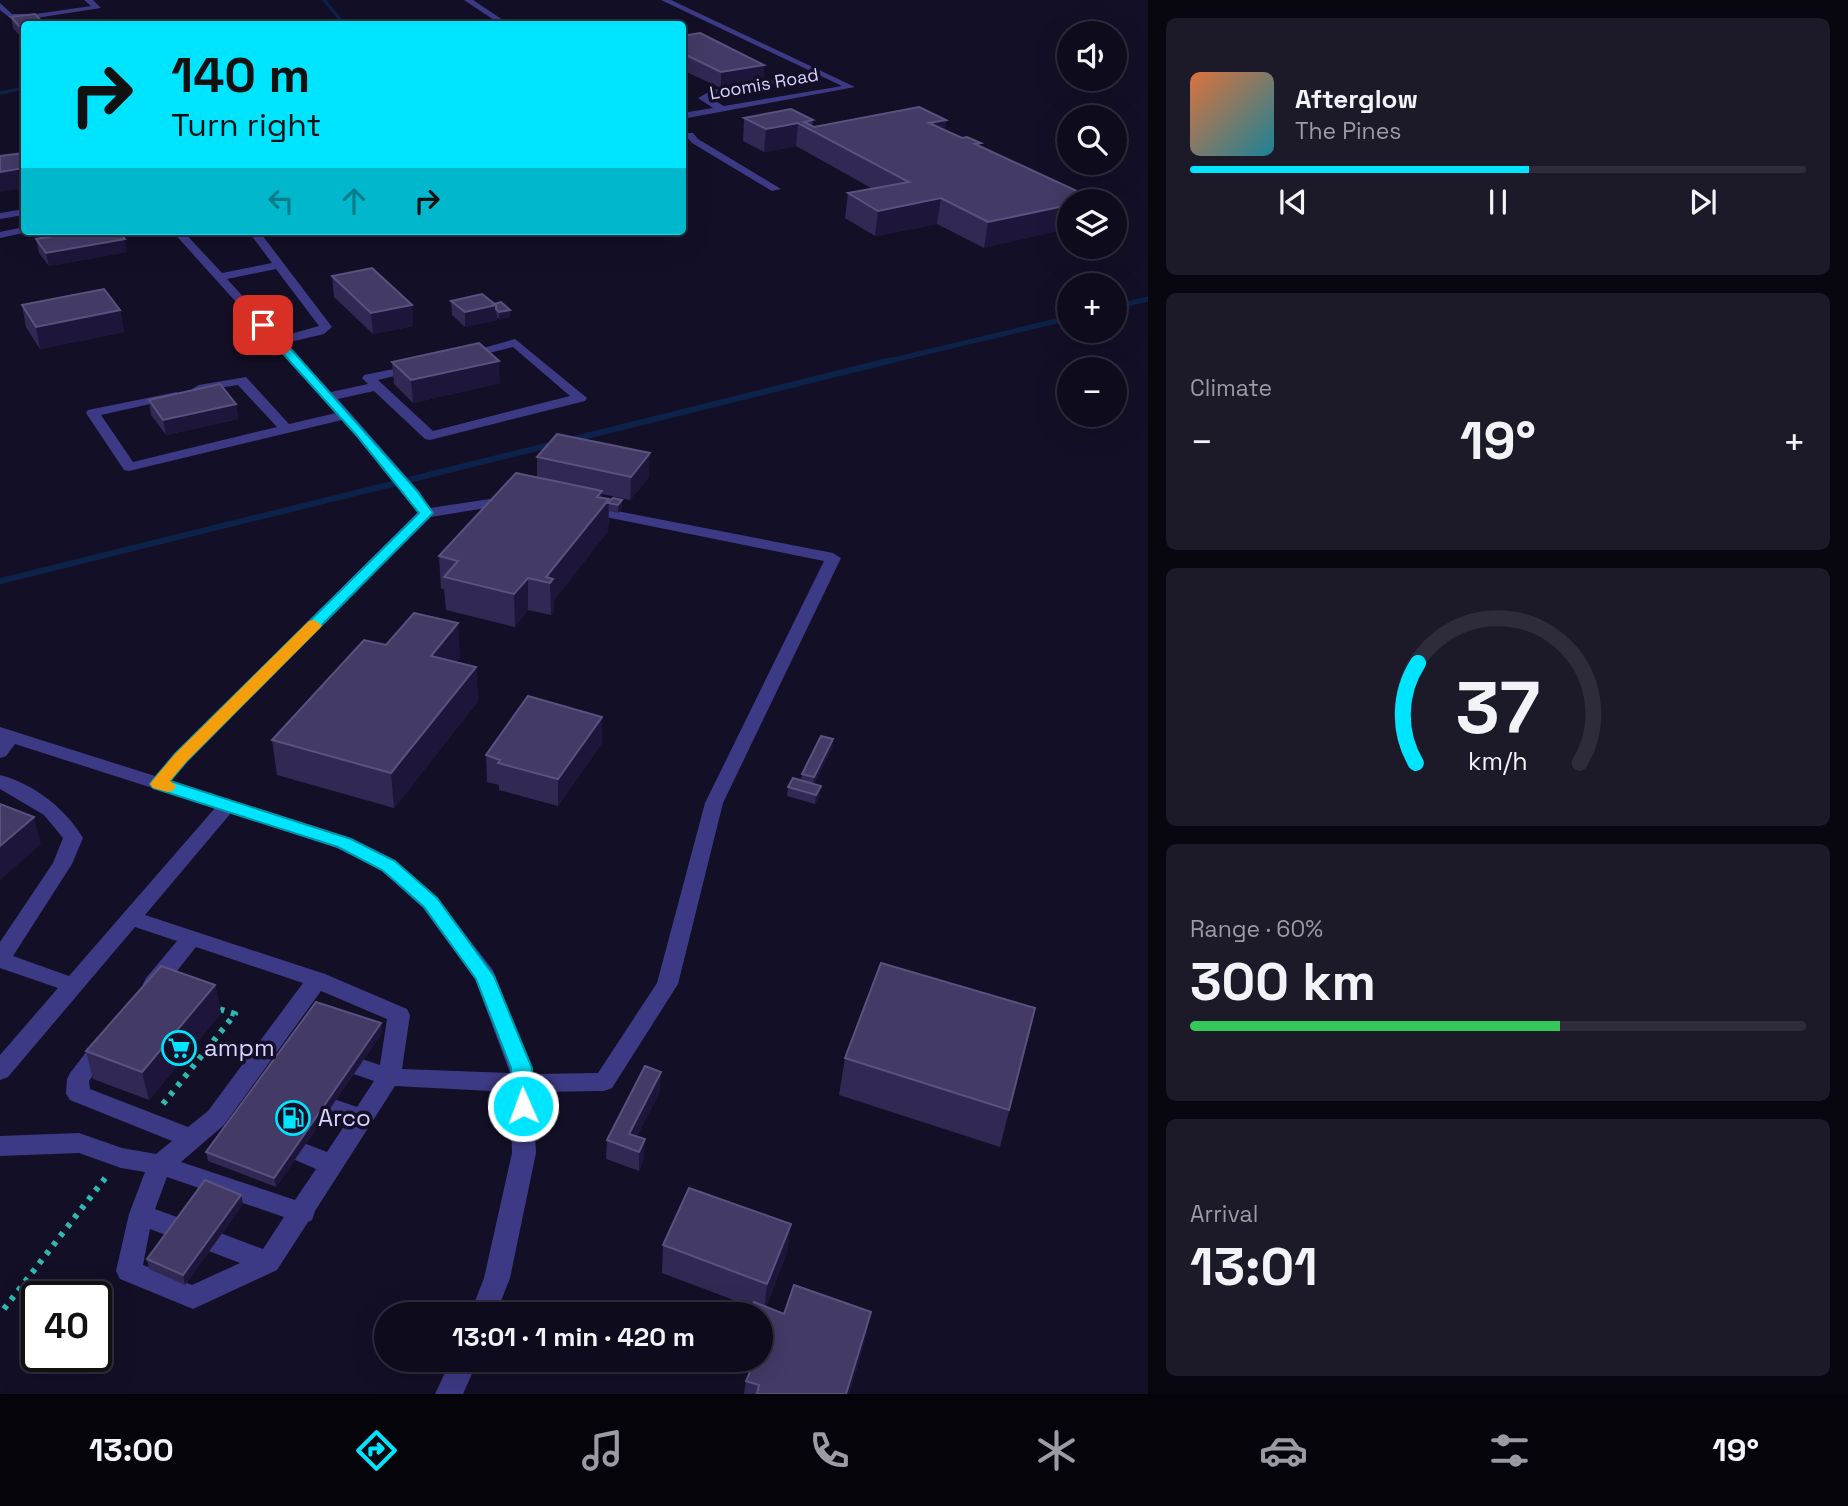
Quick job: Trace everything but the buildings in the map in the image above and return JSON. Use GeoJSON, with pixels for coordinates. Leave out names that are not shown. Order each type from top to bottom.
{"type":"FeatureCollection","features":[{"type":"Feature","properties":{"kind":"street"},"geometry":{"type":"LineString","coordinates":[[0,5],[10,16],[36,16],[97,8],[88,0]]}},
{"type":"Feature","properties":{"kind":"street"},"geometry":{"type":"LineString","coordinates":[[468,0],[500,21]]}},
{"type":"Feature","properties":{"kind":"street","name":"Loomis Road"},"geometry":{"type":"LineString","coordinates":[[665,0],[850,86],[686,115]]}},
{"type":"Feature","properties":{"kind":"street"},"geometry":{"type":"LineString","coordinates":[[71,11],[79,18]]}},
{"type":"Feature","properties":{"kind":"street"},"geometry":{"type":"LineString","coordinates":[[722,109],[703,98],[712,93],[811,76]]}},
{"type":"Feature","properties":{"kind":"street"},"geometry":{"type":"LineString","coordinates":[[686,134],[776,188]]}},
{"type":"Feature","properties":{"kind":"street"},"geometry":{"type":"LineString","coordinates":[[0,216],[21,212]]}},
{"type":"Feature","properties":{"kind":"street"},"geometry":{"type":"LineString","coordinates":[[0,235],[21,231]]}},
{"type":"Feature","properties":{"kind":"street"},"geometry":{"type":"LineString","coordinates":[[181,235],[345,415],[414,494],[426,513]]}},
{"type":"Feature","properties":{"kind":"street"},"geometry":{"type":"LineString","coordinates":[[256,235],[326,327],[320,331],[277,341]]}},
{"type":"Feature","properties":{"kind":"street"},"geometry":{"type":"LineString","coordinates":[[219,277],[279,265]]}},
{"type":"Feature","properties":{"kind":"street"},"geometry":{"type":"LineString","coordinates":[[422,365],[369,378],[430,436],[580,398],[515,343],[449,359]]}},
{"type":"Feature","properties":{"kind":"street"},"geometry":{"type":"LineString","coordinates":[[286,429],[241,380],[93,413],[129,467],[345,415]]}},
{"type":"Feature","properties":{"kind":"street"},"geometry":{"type":"LineString","coordinates":[[328,397],[377,386]]}},
{"type":"Feature","properties":{"kind":"street"},"geometry":{"type":"LineString","coordinates":[[159,784],[181,757],[426,513],[529,497]]}},
{"type":"Feature","properties":{"kind":"street"},"geometry":{"type":"LineString","coordinates":[[359,1067],[389,1077],[522,1083],[604,1082],[667,984],[714,803],[833,558],[568,505]]}},
{"type":"Feature","properties":{"kind":"street"},"geometry":{"type":"LineString","coordinates":[[0,752],[6,735],[344,843],[388,865],[430,902],[485,976],[522,1068],[524,1153],[497,1278],[488,1302]]}},
{"type":"Feature","properties":{"kind":"street"},"geometry":{"type":"LineString","coordinates":[[0,781],[41,803],[64,820],[74,838],[62,864],[0,960],[74,985]]}},
{"type":"Feature","properties":{"kind":"street"},"geometry":{"type":"LineString","coordinates":[[0,1071],[227,806]]}},
{"type":"Feature","properties":{"kind":"street"},"geometry":{"type":"LineString","coordinates":[[131,918],[317,980],[399,1015],[389,1077],[303,1213],[268,1262],[193,1297],[129,1271],[141,1214],[160,1165],[190,1139],[225,1122],[285,1040],[317,980]]}},
{"type":"Feature","properties":{"kind":"street"},"geometry":{"type":"LineString","coordinates":[[150,990],[191,939]]}},
{"type":"Feature","properties":{"kind":"street"},"geometry":{"type":"LineString","coordinates":[[109,1040],[78,1079],[78,1094],[190,1139]]}},
{"type":"Feature","properties":{"kind":"street"},"geometry":{"type":"LineString","coordinates":[[331,1107],[363,1119]]}},
{"type":"Feature","properties":{"kind":"street"},"geometry":{"type":"LineString","coordinates":[[0,1146],[79,1143],[121,1158],[160,1165],[303,1213]]}},
{"type":"Feature","properties":{"kind":"street"},"geometry":{"type":"LineString","coordinates":[[300,1152],[333,1166]]}},
{"type":"Feature","properties":{"kind":"street"},"geometry":{"type":"LineString","coordinates":[[141,1214],[179,1229]]}},
{"type":"Feature","properties":{"kind":"street"},"geometry":{"type":"LineString","coordinates":[[215,1242],[268,1262]]}},
{"type":"Feature","properties":{"kind":"street"},"geometry":{"type":"LineString","coordinates":[[449,1394],[459,1372]]}},
{"type":"Feature","properties":{"kind":"waterway"},"geometry":{"type":"LineString","coordinates":[[324,0],[342,21]]}},
{"type":"Feature","properties":{"kind":"waterway"},"geometry":{"type":"LineString","coordinates":[[0,93],[21,89]]}},
{"type":"Feature","properties":{"kind":"waterway"},"geometry":{"type":"LineString","coordinates":[[1127,304],[1148,299]]}},
{"type":"Feature","properties":{"kind":"waterway"},"geometry":{"type":"LineString","coordinates":[[885,362],[1057,321]]}},
{"type":"Feature","properties":{"kind":"waterway"},"geometry":{"type":"LineString","coordinates":[[570,440],[892,360]]}},
{"type":"Feature","properties":{"kind":"waterway"},"geometry":{"type":"LineString","coordinates":[[0,581],[554,444]]}},
{"type":"Feature","properties":{"kind":"slow traffic"},"geometry":{"type":"LineString","coordinates":[[168,786],[159,784],[181,757],[314,625]]}},
{"type":"Feature","properties":{"kind":"place","name":"ampm"},"geometry":{"type":"Point","coordinates":[179,1048]}},
{"type":"Feature","properties":{"kind":"place","name":"Arco"},"geometry":{"type":"Point","coordinates":[293,1118]}},
{"type":"Feature","properties":{"kind":"route"},"geometry":{"type":"LineString","coordinates":[[263,325],[414,494],[426,513],[181,757],[159,784],[344,843],[388,865],[430,902],[485,976],[522,1068],[523,1106]]}}]}
